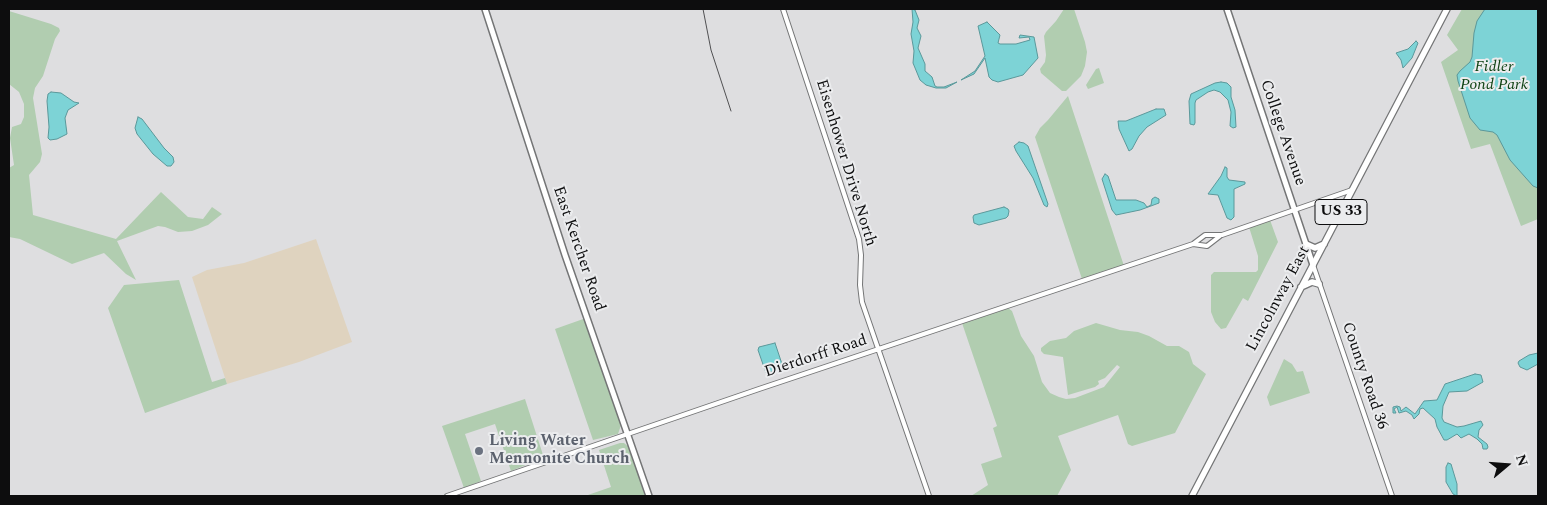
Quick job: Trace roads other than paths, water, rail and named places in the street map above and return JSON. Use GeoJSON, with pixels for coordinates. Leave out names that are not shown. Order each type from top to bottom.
{"type":"FeatureCollection","features":[{"type":"Feature","properties":{"kind":"highway","name":"Lincolnway East"},"geometry":{"type":"LineString","coordinates":[[1192,496],[1446,9]]}},
{"type":"Feature","properties":{"kind":"highway"},"geometry":{"type":"LineString","coordinates":[[1306,244],[1315,248],[1324,244]]}},
{"type":"Feature","properties":{"kind":"highway"},"geometry":{"type":"LineString","coordinates":[[1301,287],[1312,282],[1319,284]]}},
{"type":"Feature","properties":{"kind":"main road","name":"East Kercher Road"},"geometry":{"type":"LineString","coordinates":[[485,9],[569,266],[649,496]]}},
{"type":"Feature","properties":{"kind":"main road","name":"College Avenue"},"geometry":{"type":"LineString","coordinates":[[1227,9],[1313,265]]}},
{"type":"Feature","properties":{"kind":"street","name":"Eisenhower Drive North"},"geometry":{"type":"LineString","coordinates":[[783,9],[859,239],[861,255],[860,293],[929,496]]}},
{"type":"Feature","properties":{"kind":"street","name":"Dierdorff Road"},"geometry":{"type":"LineString","coordinates":[[1193,244],[1207,246],[1222,235],[1352,190]]}},
{"type":"Feature","properties":{"kind":"street","name":"Dierdorff Road"},"geometry":{"type":"LineString","coordinates":[[447,496],[1193,244],[1205,235],[1222,235]]}},
{"type":"Feature","properties":{"kind":"street"},"geometry":{"type":"LineString","coordinates":[[1208,235],[1211,237],[1211,242]]}},
{"type":"Feature","properties":{"kind":"street"},"geometry":{"type":"LineString","coordinates":[[1201,238],[1203,245]]}},
{"type":"Feature","properties":{"kind":"street","name":"County Road 36"},"geometry":{"type":"LineString","coordinates":[[1313,265],[1392,496]]}},
{"type":"Feature","properties":{"kind":"water"},"geometry":{"type":"Polygon","coordinates":[[[912,9],[915,10],[919,20],[917,28],[921,36],[918,48],[925,64],[925,71],[932,77],[937,87],[944,87],[957,82],[946,88],[936,88],[926,85],[920,80],[913,63],[912,9]]]}},
{"type":"Feature","properties":{"kind":"water","name":"Fidler Pond Park"},"geometry":{"type":"Polygon","coordinates":[[[1485,9],[1538,9],[1538,188],[1533,186],[1510,160],[1497,135],[1493,132],[1480,130],[1470,118],[1458,81],[1457,75],[1470,62],[1472,57],[1477,21],[1485,9]]]}},
{"type":"Feature","properties":{"kind":"water"},"geometry":{"type":"Polygon","coordinates":[[[987,22],[1000,35],[998,43],[1000,44],[1016,44],[1030,40],[1029,37],[1019,38],[1020,35],[1034,37],[1038,58],[1023,75],[998,82],[992,80],[989,77],[985,58],[974,74],[961,80],[975,71],[985,56],[978,26],[987,22]]]}},
{"type":"Feature","properties":{"kind":"water"},"geometry":{"type":"Polygon","coordinates":[[[1416,41],[1418,43],[1412,58],[1403,68],[1401,60],[1396,53],[1408,49],[1416,41]]]}},
{"type":"Feature","properties":{"kind":"water"},"geometry":{"type":"Polygon","coordinates":[[[1221,82],[1227,83],[1231,87],[1236,127],[1230,126],[1231,112],[1228,100],[1220,92],[1214,90],[1196,100],[1195,123],[1194,125],[1190,124],[1189,101],[1191,94],[1221,82]]]}},
{"type":"Feature","properties":{"kind":"water"},"geometry":{"type":"Polygon","coordinates":[[[51,92],[61,93],[74,102],[79,103],[68,110],[65,118],[67,134],[50,140],[48,138],[47,101],[48,94],[51,92]]]}},
{"type":"Feature","properties":{"kind":"water"},"geometry":{"type":"Polygon","coordinates":[[[1156,109],[1164,109],[1166,115],[1147,127],[1129,151],[1119,129],[1118,121],[1126,121],[1156,109]]]}},
{"type":"Feature","properties":{"kind":"water"},"geometry":{"type":"Polygon","coordinates":[[[138,117],[142,119],[173,157],[174,162],[171,166],[167,166],[153,154],[137,134],[135,128],[138,117]]]}},
{"type":"Feature","properties":{"kind":"water"},"geometry":{"type":"Polygon","coordinates":[[[1019,142],[1028,146],[1048,204],[1047,207],[1044,205],[1033,178],[1016,151],[1014,146],[1019,142]]]}},
{"type":"Feature","properties":{"kind":"water"},"geometry":{"type":"Polygon","coordinates":[[[1225,167],[1227,168],[1229,180],[1245,182],[1245,184],[1234,189],[1234,217],[1231,220],[1227,218],[1218,195],[1208,194],[1225,167]]]}},
{"type":"Feature","properties":{"kind":"water"},"geometry":{"type":"Polygon","coordinates":[[[1105,174],[1108,176],[1116,200],[1136,200],[1144,203],[1147,207],[1151,205],[1152,199],[1155,197],[1159,199],[1159,203],[1140,210],[1116,215],[1112,210],[1102,179],[1105,174]]]}},
{"type":"Feature","properties":{"kind":"water"},"geometry":{"type":"Polygon","coordinates":[[[1004,207],[1009,211],[1006,218],[979,225],[974,223],[974,215],[1004,207]]]}},
{"type":"Feature","properties":{"kind":"water"},"geometry":{"type":"Polygon","coordinates":[[[775,343],[783,367],[766,373],[758,350],[759,347],[775,343]]]}},
{"type":"Feature","properties":{"kind":"water"},"geometry":{"type":"Polygon","coordinates":[[[1538,353],[1538,364],[1527,370],[1520,367],[1519,361],[1529,355],[1538,353]]]}},
{"type":"Feature","properties":{"kind":"water"},"geometry":{"type":"Polygon","coordinates":[[[1475,374],[1481,375],[1483,382],[1467,391],[1449,392],[1443,406],[1442,418],[1444,422],[1457,427],[1481,421],[1483,425],[1479,430],[1478,437],[1487,444],[1487,449],[1483,449],[1482,444],[1469,434],[1461,438],[1457,434],[1444,440],[1435,419],[1423,408],[1420,409],[1419,414],[1414,419],[1406,411],[1399,413],[1397,407],[1394,409],[1396,413],[1393,413],[1393,407],[1397,406],[1400,407],[1401,411],[1406,407],[1415,414],[1424,401],[1437,400],[1445,384],[1475,374]]]}},
{"type":"Feature","properties":{"kind":"water"},"geometry":{"type":"Polygon","coordinates":[[[1448,463],[1451,464],[1457,484],[1457,496],[1453,494],[1446,482],[1446,467],[1448,463]]]}},
{"type":"Feature","properties":{"kind":"railway"},"geometry":{"type":"LineString","coordinates":[[703,9],[711,50],[731,111]]}},
{"type":"Feature","properties":{"kind":"place","name":"Living Water Mennonite Church"},"geometry":{"type":"Point","coordinates":[479,451]}}]}
